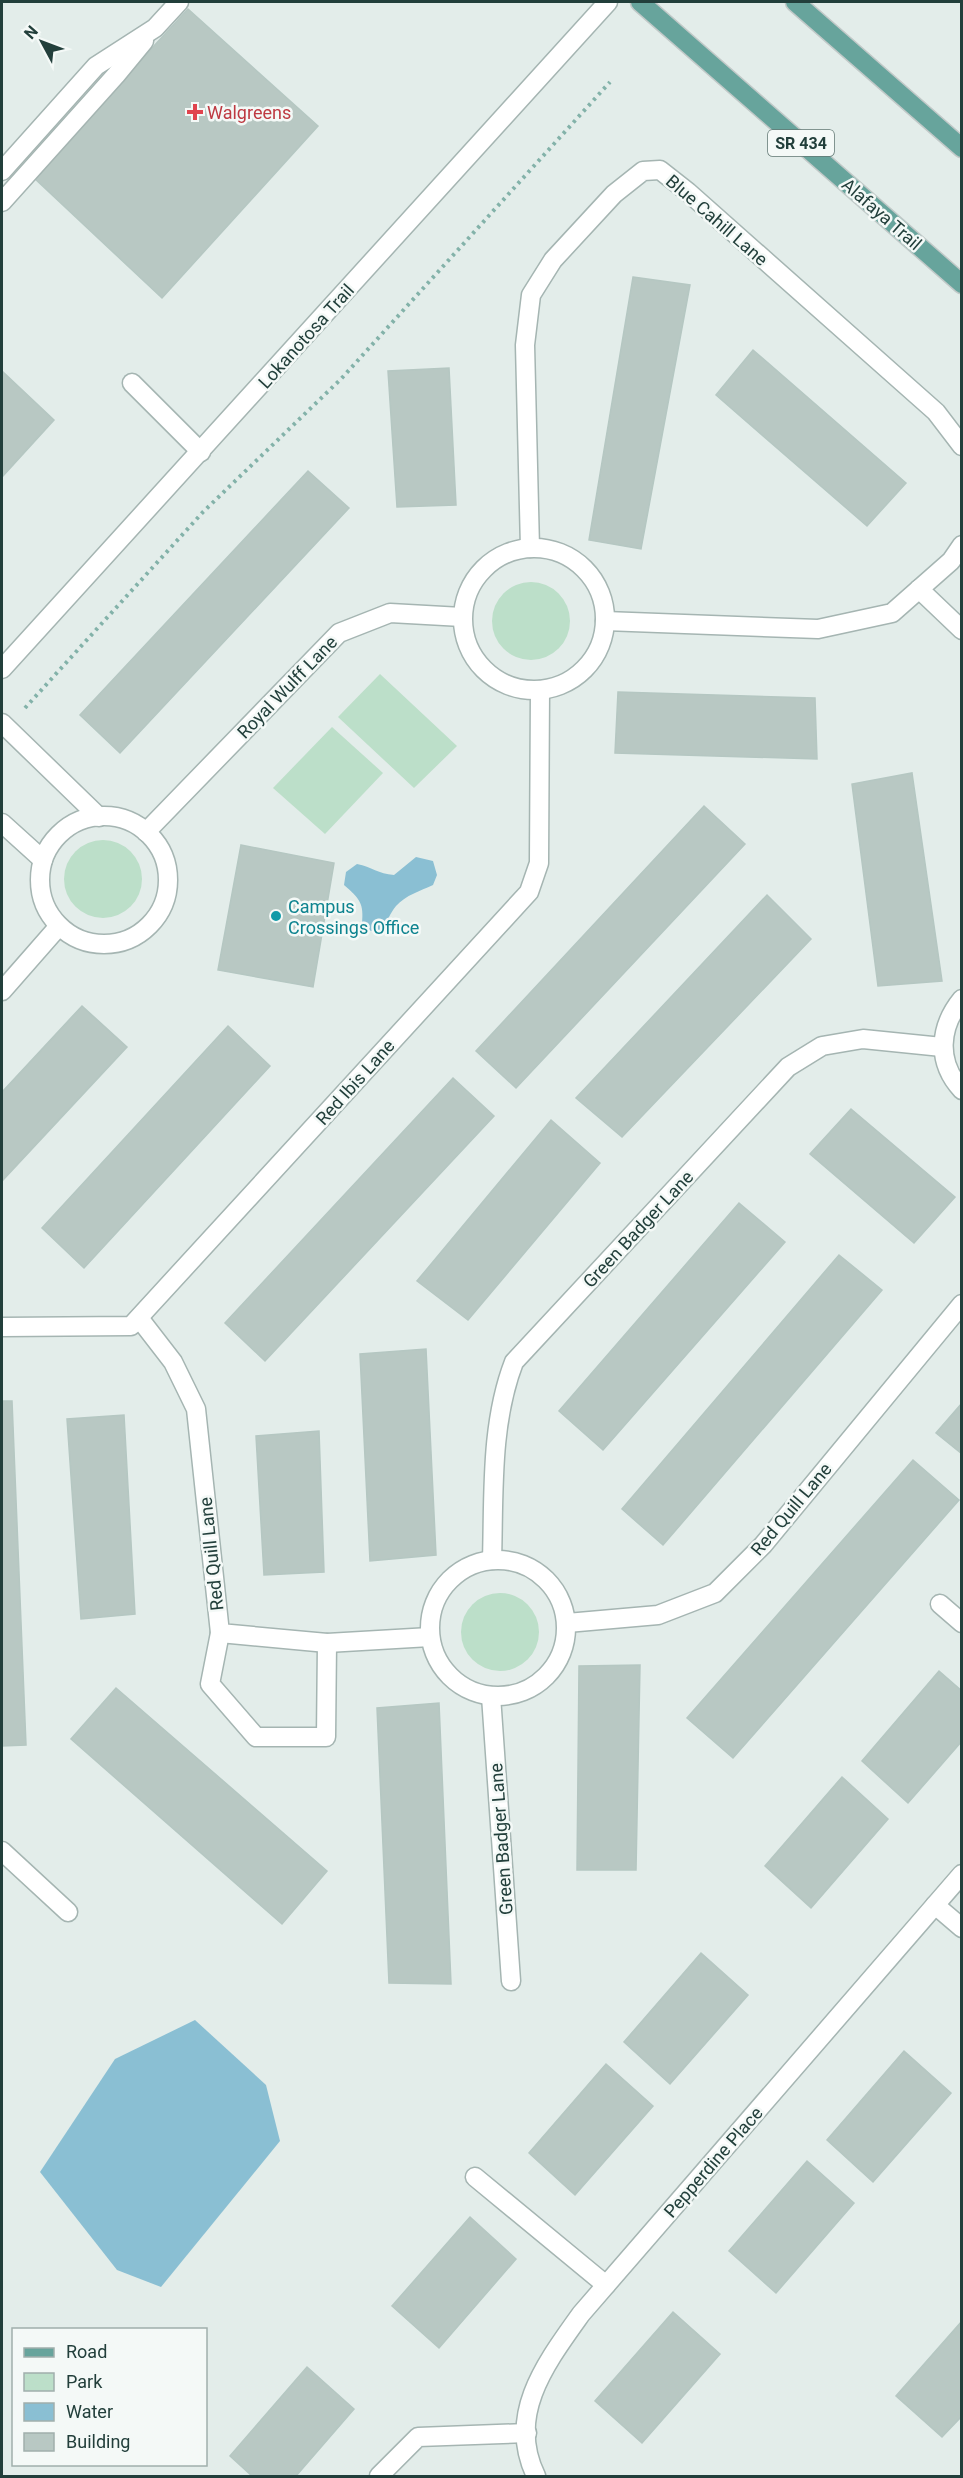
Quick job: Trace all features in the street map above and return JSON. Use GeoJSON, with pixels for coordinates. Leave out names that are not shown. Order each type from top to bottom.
{"type":"FeatureCollection","features":[{"type":"Feature","properties":{"kind":"main road","name":"Alafaya Trail"},"geometry":{"type":"LineString","coordinates":[[640,2],[962,284]]}},
{"type":"Feature","properties":{"kind":"main road"},"geometry":{"type":"LineString","coordinates":[[795,2],[962,148]]}},
{"type":"Feature","properties":{"kind":"street"},"geometry":{"type":"LineString","coordinates":[[2,202],[179,2]]}},
{"type":"Feature","properties":{"kind":"street","name":"Lokanotosa Trail"},"geometry":{"type":"LineString","coordinates":[[2,669],[608,2]]}},
{"type":"Feature","properties":{"kind":"street"},"geometry":{"type":"LineString","coordinates":[[2,171],[96,66],[155,28]]}},
{"type":"Feature","properties":{"kind":"street","name":"Blue Cahill Lane"},"geometry":{"type":"LineString","coordinates":[[530,548],[525,345],[531,295],[553,260],[614,194],[643,171],[660,170],[688,192],[936,412],[962,446]]}},
{"type":"Feature","properties":{"kind":"street"},"geometry":{"type":"LineString","coordinates":[[132,383],[201,452]]}},
{"type":"Feature","properties":{"kind":"street"},"geometry":{"type":"LineString","coordinates":[[605,621],[818,629],[892,613],[951,561],[962,545]]}},
{"type":"Feature","properties":{"kind":"street"},"geometry":{"type":"LineString","coordinates":[[539,547],[562,552],[581,564],[596,582],[604,604],[605,628],[598,651],[584,670],[563,684],[540,690],[516,689],[494,679],[476,662],[465,641],[462,617],[466,594],[478,573],[495,558],[516,549],[530,548],[539,547]]}},
{"type":"Feature","properties":{"kind":"street"},"geometry":{"type":"LineString","coordinates":[[919,589],[962,630]]}},
{"type":"Feature","properties":{"kind":"street","name":"Royal Wulff Lane"},"geometry":{"type":"LineString","coordinates":[[146,832],[339,633],[390,613],[462,617]]}},
{"type":"Feature","properties":{"kind":"street","name":"Red Ibis Lane"},"geometry":{"type":"LineString","coordinates":[[139,1318],[529,892],[539,862],[540,690]]}},
{"type":"Feature","properties":{"kind":"street"},"geometry":{"type":"LineString","coordinates":[[2,723],[99,817]]}},
{"type":"Feature","properties":{"kind":"street"},"geometry":{"type":"LineString","coordinates":[[99,817],[116,817],[131,822],[146,832],[159,847],[166,866],[168,887],[162,907],[151,924],[135,937],[116,944],[95,944],[75,938],[59,926],[48,912],[41,895],[40,878],[43,860],[52,843],[65,830],[81,821],[99,817]]}},
{"type":"Feature","properties":{"kind":"street"},"geometry":{"type":"LineString","coordinates":[[2,823],[43,860]]}},
{"type":"Feature","properties":{"kind":"street"},"geometry":{"type":"LineString","coordinates":[[2,991],[59,926]]}},
{"type":"Feature","properties":{"kind":"street"},"geometry":{"type":"LineString","coordinates":[[962,999],[948,1020],[942,1047],[946,1065],[954,1082],[962,1090]]}},
{"type":"Feature","properties":{"kind":"street","name":"Green Badger Lane"},"geometry":{"type":"LineString","coordinates":[[492,1560],[495,1455],[504,1387],[514,1362],[788,1067],[822,1046],[863,1039],[942,1047]]}},
{"type":"Feature","properties":{"kind":"street","name":"Red Quill Lane"},"geometry":{"type":"LineString","coordinates":[[567,1623],[658,1615],[715,1593],[763,1545],[962,1304]]}},
{"type":"Feature","properties":{"kind":"street"},"geometry":{"type":"LineString","coordinates":[[2,1327],[131,1326],[139,1318]]}},
{"type":"Feature","properties":{"kind":"street","name":"Red Quill Lane"},"geometry":{"type":"LineString","coordinates":[[139,1318],[173,1362],[196,1409],[220,1633],[327,1643],[430,1637]]}},
{"type":"Feature","properties":{"kind":"street"},"geometry":{"type":"LineString","coordinates":[[492,1560],[513,1561],[533,1569],[550,1583],[562,1601],[567,1623],[565,1642],[558,1661],[546,1677],[530,1688],[511,1695],[491,1696],[474,1692],[457,1683],[444,1670],[435,1655],[430,1637],[435,1601],[445,1586],[458,1573],[474,1564],[492,1560]]}},
{"type":"Feature","properties":{"kind":"street"},"geometry":{"type":"LineString","coordinates":[[940,1604],[962,1623]]}},
{"type":"Feature","properties":{"kind":"street"},"geometry":{"type":"LineString","coordinates":[[220,1633],[210,1683],[256,1737],[326,1737],[327,1643]]}},
{"type":"Feature","properties":{"kind":"street","name":"Green Badger Lane"},"geometry":{"type":"LineString","coordinates":[[491,1696],[511,1981]]}},
{"type":"Feature","properties":{"kind":"street"},"geometry":{"type":"LineString","coordinates":[[2,1851],[68,1911]]}},
{"type":"Feature","properties":{"kind":"street","name":"Pepperdine Place"},"geometry":{"type":"LineString","coordinates":[[536,2476],[528,2460],[526,2412],[546,2362],[581,2314],[962,1874]]}},
{"type":"Feature","properties":{"kind":"street"},"geometry":{"type":"LineString","coordinates":[[935,1905],[962,1928]]}},
{"type":"Feature","properties":{"kind":"street"},"geometry":{"type":"LineString","coordinates":[[475,2177],[606,2285]]}},
{"type":"Feature","properties":{"kind":"street"},"geometry":{"type":"LineString","coordinates":[[379,2476],[418,2437],[527,2433]]}},
{"type":"Feature","properties":{"kind":"path"},"geometry":{"type":"LineString","coordinates":[[30,703],[203,512],[341,379],[610,82]]}},
{"type":"Feature","properties":{"kind":"green space"},"geometry":{"type":"Polygon","coordinates":[[[523,582],[539,582],[553,588],[564,599],[570,613],[570,629],[564,643],[553,654],[539,660],[523,660],[509,654],[498,643],[492,629],[492,613],[498,599],[509,588],[523,582]]]}},
{"type":"Feature","properties":{"kind":"green space"},"geometry":{"type":"Polygon","coordinates":[[[380,674],[457,746],[414,788],[338,717],[380,674]]]}},
{"type":"Feature","properties":{"kind":"green space"},"geometry":{"type":"Polygon","coordinates":[[[332,727],[383,773],[325,834],[273,788],[332,727]]]}},
{"type":"Feature","properties":{"kind":"green space"},"geometry":{"type":"Polygon","coordinates":[[[95,840],[111,840],[125,846],[136,857],[142,871],[142,887],[136,901],[125,912],[111,918],[95,918],[81,912],[70,901],[64,887],[64,871],[70,857],[81,846],[95,840]]]}},
{"type":"Feature","properties":{"kind":"green space"},"geometry":{"type":"Polygon","coordinates":[[[492,1593],[508,1593],[522,1599],[533,1610],[539,1624],[539,1640],[533,1654],[522,1665],[508,1671],[492,1671],[478,1665],[467,1654],[461,1640],[461,1624],[467,1610],[478,1599],[492,1593]]]}},
{"type":"Feature","properties":{"kind":"water"},"geometry":{"type":"Polygon","coordinates":[[[416,857],[433,861],[437,875],[433,885],[404,899],[394,909],[381,930],[371,931],[362,924],[360,902],[344,885],[346,872],[357,864],[394,875],[416,857]]]}},
{"type":"Feature","properties":{"kind":"water"},"geometry":{"type":"Polygon","coordinates":[[[195,2020],[266,2085],[280,2141],[161,2287],[117,2270],[40,2172],[115,2059],[195,2020]]]}},
{"type":"Feature","properties":{"kind":"building"},"geometry":{"type":"Polygon","coordinates":[[[188,9],[318,126],[162,298],[33,177],[188,9]]]}},
{"type":"Feature","properties":{"kind":"building"},"geometry":{"type":"Polygon","coordinates":[[[633,277],[690,285],[641,549],[589,540],[633,277]]]}},
{"type":"Feature","properties":{"kind":"building"},"geometry":{"type":"Polygon","coordinates":[[[753,350],[906,483],[867,526],[716,395],[753,350]]]}},
{"type":"Feature","properties":{"kind":"building"},"geometry":{"type":"Polygon","coordinates":[[[449,368],[456,505],[397,507],[388,371],[449,368]]]}},
{"type":"Feature","properties":{"kind":"building"},"geometry":{"type":"Polygon","coordinates":[[[2,371],[54,420],[2,477],[2,371]]]}},
{"type":"Feature","properties":{"kind":"building"},"geometry":{"type":"Polygon","coordinates":[[[308,471],[349,508],[120,753],[80,715],[308,471]]]}},
{"type":"Feature","properties":{"kind":"building"},"geometry":{"type":"Polygon","coordinates":[[[618,692],[815,698],[817,759],[615,753],[618,692]]]}},
{"type":"Feature","properties":{"kind":"building"},"geometry":{"type":"Polygon","coordinates":[[[912,773],[942,981],[878,986],[852,784],[912,773]]]}},
{"type":"Feature","properties":{"kind":"building"},"geometry":{"type":"Polygon","coordinates":[[[704,806],[745,844],[516,1088],[476,1051],[704,806]]]}},
{"type":"Feature","properties":{"kind":"building","name":"Campus Crossings Office"},"geometry":{"type":"Polygon","coordinates":[[[241,845],[334,863],[313,987],[218,970],[241,845]]]}},
{"type":"Feature","properties":{"kind":"building"},"geometry":{"type":"Polygon","coordinates":[[[767,895],[811,939],[622,1137],[576,1098],[767,895]]]}},
{"type":"Feature","properties":{"kind":"building"},"geometry":{"type":"Polygon","coordinates":[[[82,1006],[127,1047],[2,1181],[2,1092],[82,1006]]]}},
{"type":"Feature","properties":{"kind":"building"},"geometry":{"type":"Polygon","coordinates":[[[228,1026],[270,1066],[84,1268],[42,1228],[228,1026]]]}},
{"type":"Feature","properties":{"kind":"building"},"geometry":{"type":"Polygon","coordinates":[[[453,1078],[494,1116],[265,1361],[225,1323],[453,1078]]]}},
{"type":"Feature","properties":{"kind":"building"},"geometry":{"type":"Polygon","coordinates":[[[851,1109],[955,1197],[914,1243],[810,1154],[851,1109]]]}},
{"type":"Feature","properties":{"kind":"building"},"geometry":{"type":"Polygon","coordinates":[[[551,1120],[600,1163],[468,1320],[417,1281],[551,1120]]]}},
{"type":"Feature","properties":{"kind":"building"},"geometry":{"type":"Polygon","coordinates":[[[739,1203],[785,1242],[603,1450],[559,1411],[739,1203]]]}},
{"type":"Feature","properties":{"kind":"building"},"geometry":{"type":"Polygon","coordinates":[[[839,1255],[882,1290],[663,1545],[622,1509],[839,1255]]]}},
{"type":"Feature","properties":{"kind":"building"},"geometry":{"type":"Polygon","coordinates":[[[426,1349],[436,1555],[370,1561],[360,1354],[426,1349]]]}},
{"type":"Feature","properties":{"kind":"building"},"geometry":{"type":"Polygon","coordinates":[[[2,1401],[12,1401],[26,1745],[2,1746],[2,1401]]]}},
{"type":"Feature","properties":{"kind":"building"},"geometry":{"type":"Polygon","coordinates":[[[962,1403],[962,1454],[936,1433],[962,1403]]]}},
{"type":"Feature","properties":{"kind":"building"},"geometry":{"type":"Polygon","coordinates":[[[124,1415],[135,1614],[81,1619],[67,1419],[124,1415]]]}},
{"type":"Feature","properties":{"kind":"building"},"geometry":{"type":"Polygon","coordinates":[[[319,1431],[324,1572],[264,1575],[256,1436],[319,1431]]]}},
{"type":"Feature","properties":{"kind":"building"},"geometry":{"type":"Polygon","coordinates":[[[913,1460],[959,1500],[733,1758],[687,1718],[913,1460]]]}},
{"type":"Feature","properties":{"kind":"building"},"geometry":{"type":"Polygon","coordinates":[[[640,1665],[636,1870],[577,1870],[579,1666],[640,1665]]]}},
{"type":"Feature","properties":{"kind":"building"},"geometry":{"type":"Polygon","coordinates":[[[939,1671],[962,1691],[962,1741],[908,1803],[862,1761],[939,1671]]]}},
{"type":"Feature","properties":{"kind":"building"},"geometry":{"type":"Polygon","coordinates":[[[116,1688],[327,1871],[282,1924],[71,1739],[116,1688]]]}},
{"type":"Feature","properties":{"kind":"building"},"geometry":{"type":"Polygon","coordinates":[[[439,1703],[451,1984],[389,1983],[377,1708],[439,1703]]]}},
{"type":"Feature","properties":{"kind":"building"},"geometry":{"type":"Polygon","coordinates":[[[842,1777],[888,1819],[811,1908],[765,1866],[842,1777]]]}},
{"type":"Feature","properties":{"kind":"building"},"geometry":{"type":"Polygon","coordinates":[[[701,1953],[748,1995],[670,2084],[624,2042],[701,1953]]]}},
{"type":"Feature","properties":{"kind":"building"},"geometry":{"type":"Polygon","coordinates":[[[904,2051],[951,2093],[873,2182],[827,2140],[904,2051]]]}},
{"type":"Feature","properties":{"kind":"building"},"geometry":{"type":"Polygon","coordinates":[[[606,2064],[653,2106],[575,2195],[529,2153],[606,2064]]]}},
{"type":"Feature","properties":{"kind":"building"},"geometry":{"type":"Polygon","coordinates":[[[807,2161],[854,2203],[776,2293],[729,2251],[807,2161]]]}},
{"type":"Feature","properties":{"kind":"building"},"geometry":{"type":"Polygon","coordinates":[[[470,2217],[516,2259],[439,2348],[392,2306],[470,2217]]]}},
{"type":"Feature","properties":{"kind":"building"},"geometry":{"type":"Polygon","coordinates":[[[673,2312],[720,2354],[642,2443],[595,2401],[673,2312]]]}},
{"type":"Feature","properties":{"kind":"building"},"geometry":{"type":"Polygon","coordinates":[[[962,2321],[962,2416],[942,2437],[896,2396],[962,2321]]]}},
{"type":"Feature","properties":{"kind":"building"},"geometry":{"type":"Polygon","coordinates":[[[307,2367],[354,2409],[296,2476],[252,2476],[230,2456],[307,2367]]]}},
{"type":"Feature","properties":{"kind":"place","name":"Walgreens"},"geometry":{"type":"Point","coordinates":[195,112]}},
{"type":"Feature","properties":{"kind":"place","name":"Campus Crossings Office"},"geometry":{"type":"Point","coordinates":[276,916]}}]}
